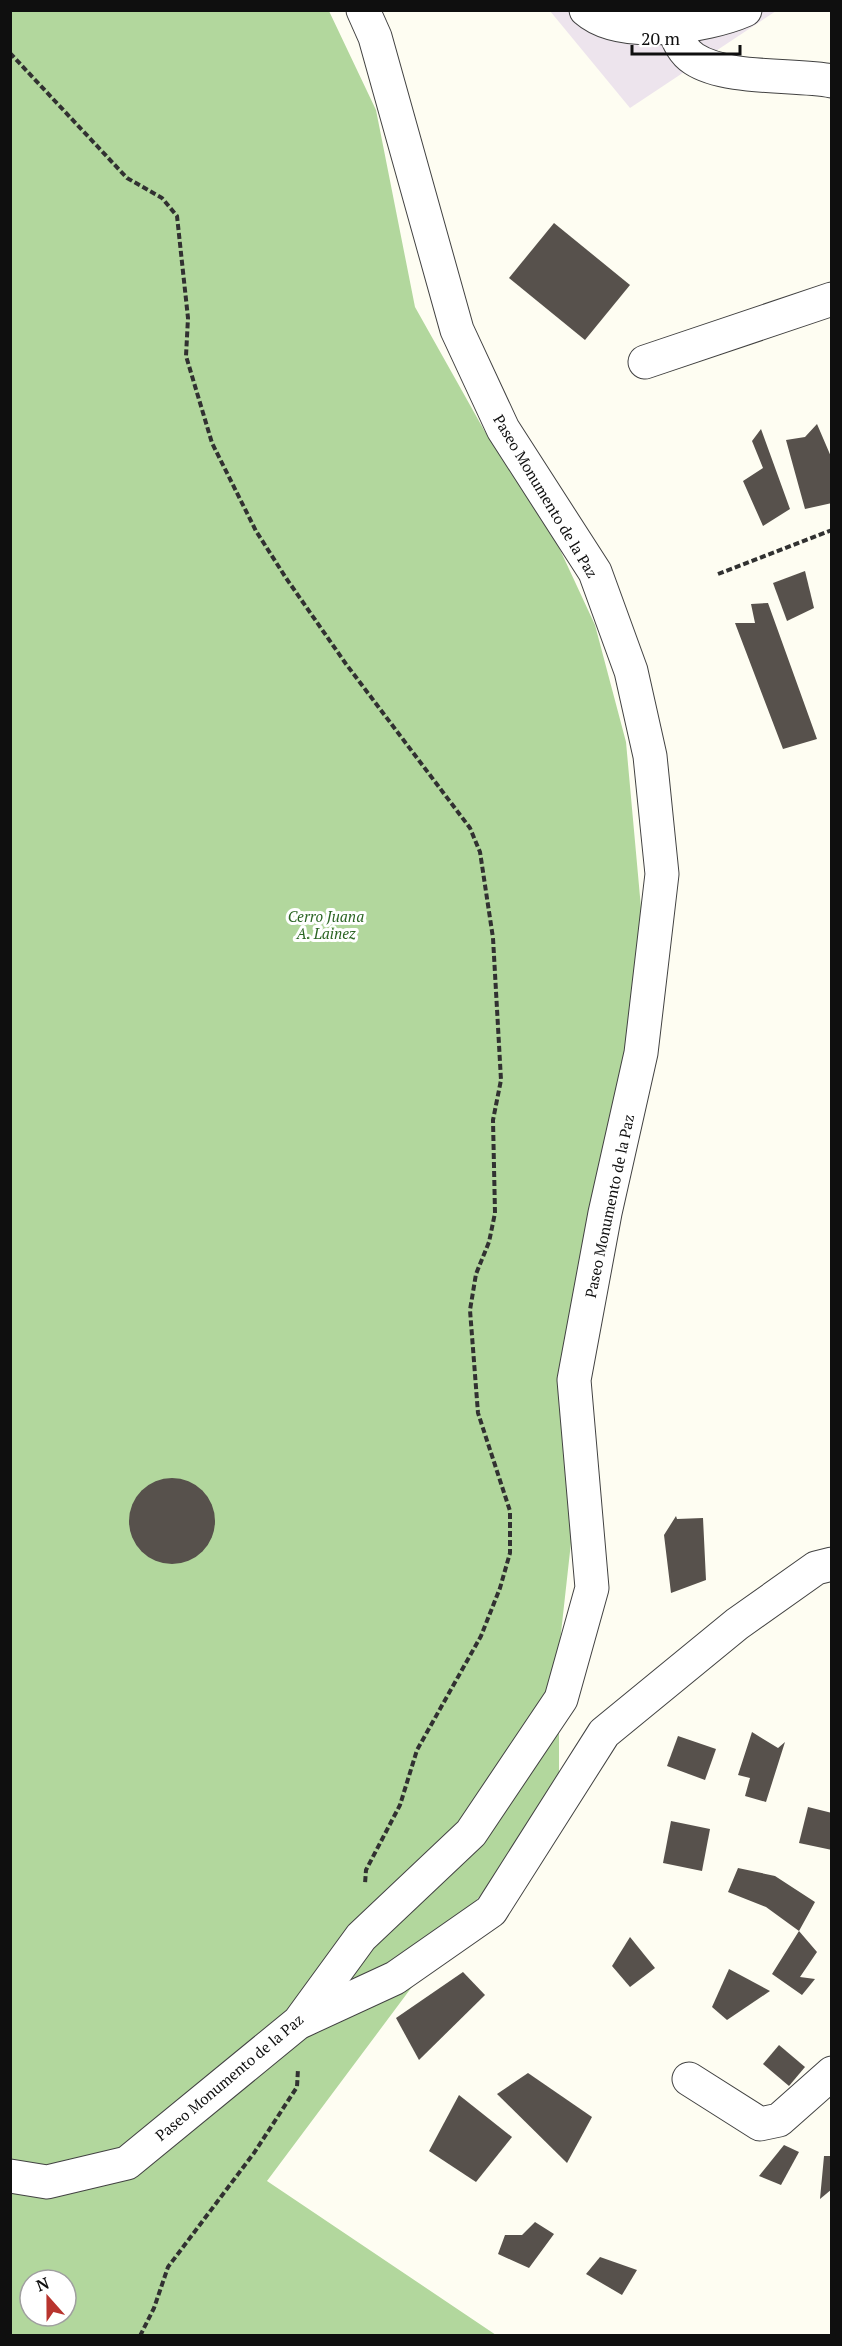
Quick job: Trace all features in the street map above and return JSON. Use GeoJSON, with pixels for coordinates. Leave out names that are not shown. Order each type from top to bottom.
{"type":"FeatureCollection","features":[{"type":"Feature","properties":{"kind":"street","name":"Paseo Monumento de la Paz"},"geometry":{"type":"LineString","coordinates":[[10,2176],[47,2182],[127,2163],[299,2022],[361,1937],[471,1833],[561,1699],[592,1588],[574,1380],[605,1212],[641,1053],[662,874],[650,756],[631,671],[595,572],[503,429],[457,330],[375,37],[363,10]]}},
{"type":"Feature","properties":{"kind":"street"},"geometry":{"type":"LineString","coordinates":[[586,10],[593,16],[629,27],[673,28],[723,20],[744,10]]}},
{"type":"Feature","properties":{"kind":"street"},"geometry":{"type":"LineString","coordinates":[[673,28],[687,52],[712,67],[780,78],[831,81]]}},
{"type":"Feature","properties":{"kind":"street"},"geometry":{"type":"LineString","coordinates":[[645,362],[831,299]]}},
{"type":"Feature","properties":{"kind":"street"},"geometry":{"type":"LineString","coordinates":[[299,2022],[395,1978],[491,1911],[604,1733],[737,1624],[816,1568],[831,1564]]}},
{"type":"Feature","properties":{"kind":"street"},"geometry":{"type":"LineString","coordinates":[[689,2079],[760,2124],[779,2120],[831,2073]]}},
{"type":"Feature","properties":{"kind":"path"},"geometry":{"type":"LineString","coordinates":[[10,53],[127,178],[162,198],[177,216],[188,318],[186,356],[212,443],[256,531],[286,578],[346,664],[470,828],[480,852],[493,938],[501,1080],[493,1120],[495,1213],[489,1242],[476,1274],[470,1310],[478,1413],[510,1510],[510,1553],[500,1588],[481,1636],[417,1750],[400,1805],[366,1870],[361,1937]]}},
{"type":"Feature","properties":{"kind":"path"},"geometry":{"type":"LineString","coordinates":[[718,574],[831,530]]}},
{"type":"Feature","properties":{"kind":"path"},"geometry":{"type":"LineString","coordinates":[[140,2336],[154,2308],[168,2267],[254,2153],[297,2087],[299,2022]]}},
{"type":"Feature","properties":{"kind":"shaded area"},"geometry":{"type":"Polygon","coordinates":[[[550,11],[776,11],[630,108],[550,11]]]}},
{"type":"Feature","properties":{"kind":"green space","name":"Cerro Juana A. Lainez"},"geometry":{"type":"Polygon","coordinates":[[[11,11],[329,11],[376,110],[415,307],[484,430],[556,541],[595,625],[626,742],[643,930],[616,1136],[559,1651],[559,1790],[267,2181],[496,2335],[11,2336],[11,11]]]}},
{"type":"Feature","properties":{"kind":"building"},"geometry":{"type":"Polygon","coordinates":[[[554,223],[630,285],[585,340],[509,278],[554,223]]]}},
{"type":"Feature","properties":{"kind":"building"},"geometry":{"type":"Polygon","coordinates":[[[817,424],[832,459],[832,503],[805,509],[786,440],[805,437],[817,424]]]}},
{"type":"Feature","properties":{"kind":"building"},"geometry":{"type":"Polygon","coordinates":[[[761,429],[790,509],[763,526],[743,481],[763,468],[752,441],[761,429]]]}},
{"type":"Feature","properties":{"kind":"building"},"geometry":{"type":"Polygon","coordinates":[[[805,571],[814,608],[787,621],[773,583],[805,571]]]}},
{"type":"Feature","properties":{"kind":"building"},"geometry":{"type":"Polygon","coordinates":[[[768,603],[817,739],[783,749],[735,623],[755,623],[751,604],[768,603]]]}},
{"type":"Feature","properties":{"kind":"building"},"geometry":{"type":"Polygon","coordinates":[[[172,1478],[196,1485],[208,1497],[215,1521],[208,1545],[196,1557],[172,1564],[148,1557],[136,1545],[129,1521],[136,1497],[148,1485],[172,1478]]]}},
{"type":"Feature","properties":{"kind":"building"},"geometry":{"type":"Polygon","coordinates":[[[676,1516],[677,1519],[703,1518],[706,1580],[671,1593],[664,1535],[676,1516]]]}},
{"type":"Feature","properties":{"kind":"building"},"geometry":{"type":"Polygon","coordinates":[[[752,1732],[778,1748],[785,1742],[766,1802],[745,1796],[750,1778],[738,1775],[752,1732]]]}},
{"type":"Feature","properties":{"kind":"building"},"geometry":{"type":"Polygon","coordinates":[[[678,1736],[716,1749],[705,1780],[667,1766],[678,1736]]]}},
{"type":"Feature","properties":{"kind":"building"},"geometry":{"type":"Polygon","coordinates":[[[808,1807],[832,1813],[832,1850],[799,1843],[808,1807]]]}},
{"type":"Feature","properties":{"kind":"building"},"geometry":{"type":"Polygon","coordinates":[[[671,1821],[710,1829],[702,1871],[663,1863],[671,1821]]]}},
{"type":"Feature","properties":{"kind":"building"},"geometry":{"type":"Polygon","coordinates":[[[738,1868],[775,1876],[815,1902],[799,1931],[766,1907],[728,1892],[738,1868]]]}},
{"type":"Feature","properties":{"kind":"building"},"geometry":{"type":"Polygon","coordinates":[[[799,1931],[817,1952],[800,1977],[815,1979],[802,1995],[772,1974],[799,1931]]]}},
{"type":"Feature","properties":{"kind":"building"},"geometry":{"type":"Polygon","coordinates":[[[630,1937],[655,1968],[630,1987],[612,1966],[630,1937]]]}},
{"type":"Feature","properties":{"kind":"building"},"geometry":{"type":"Polygon","coordinates":[[[729,1969],[770,1991],[727,2020],[712,2007],[729,1969]]]}},
{"type":"Feature","properties":{"kind":"building"},"geometry":{"type":"Polygon","coordinates":[[[463,1972],[485,1995],[419,2060],[396,2018],[463,1972]]]}},
{"type":"Feature","properties":{"kind":"building"},"geometry":{"type":"Polygon","coordinates":[[[779,2045],[805,2067],[789,2086],[763,2064],[779,2045]]]}},
{"type":"Feature","properties":{"kind":"building"},"geometry":{"type":"Polygon","coordinates":[[[528,2073],[592,2117],[567,2163],[497,2094],[528,2073]]]}},
{"type":"Feature","properties":{"kind":"building"},"geometry":{"type":"Polygon","coordinates":[[[459,2095],[512,2137],[476,2182],[429,2151],[459,2095]]]}},
{"type":"Feature","properties":{"kind":"building"},"geometry":{"type":"Polygon","coordinates":[[[784,2145],[799,2152],[781,2185],[759,2176],[784,2145]]]}},
{"type":"Feature","properties":{"kind":"building"},"geometry":{"type":"Polygon","coordinates":[[[824,2156],[832,2156],[832,2189],[820,2199],[824,2156]]]}},
{"type":"Feature","properties":{"kind":"building"},"geometry":{"type":"Polygon","coordinates":[[[535,2222],[554,2234],[529,2268],[498,2254],[505,2235],[522,2235],[535,2222]]]}},
{"type":"Feature","properties":{"kind":"building"},"geometry":{"type":"Polygon","coordinates":[[[600,2257],[637,2270],[622,2295],[586,2274],[600,2257]]]}}]}
